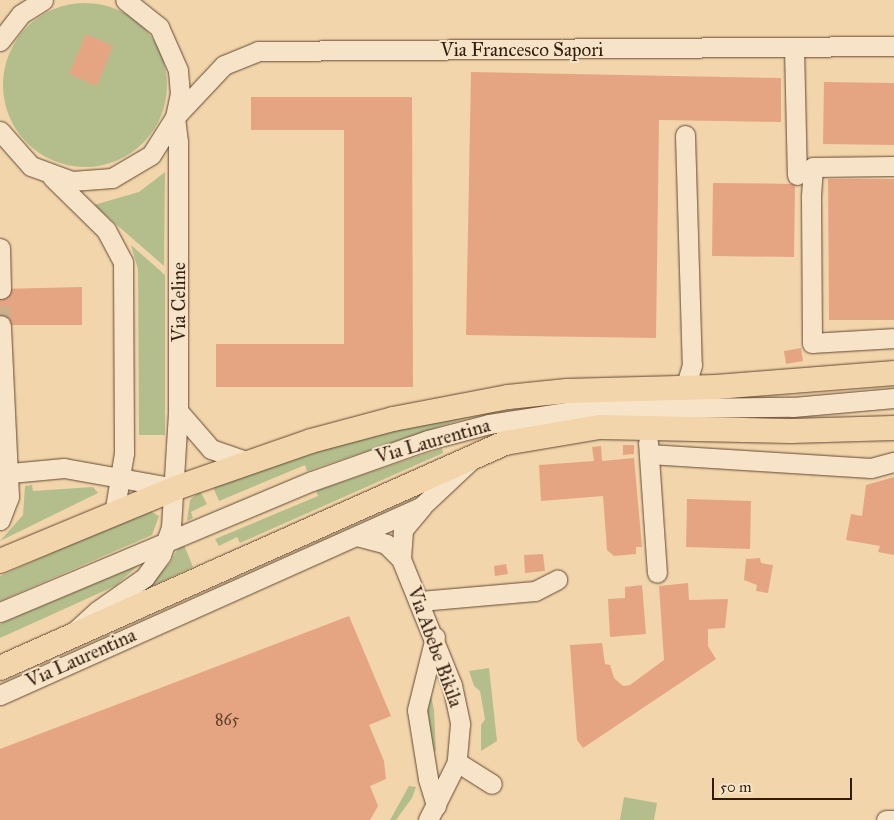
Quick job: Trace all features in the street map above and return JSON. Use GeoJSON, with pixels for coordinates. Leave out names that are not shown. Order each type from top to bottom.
{"type":"FeatureCollection","features":[{"type":"Feature","properties":{"kind":"main road","name":"Via Laurentina"},"geometry":{"type":"LineString","coordinates":[[0,561],[176,488],[356,428],[485,400],[566,391],[685,388],[894,374]]}},
{"type":"Feature","properties":{"kind":"main road","name":"Via Laurentina"},"geometry":{"type":"LineString","coordinates":[[0,668],[476,454],[556,433],[647,426],[791,431],[894,428]]}},
{"type":"Feature","properties":{"kind":"street"},"geometry":{"type":"LineString","coordinates":[[0,41],[21,14],[43,0]]}},
{"type":"Feature","properties":{"kind":"street"},"geometry":{"type":"LineString","coordinates":[[52,177],[91,182],[123,174],[159,147],[175,117],[180,78],[171,47],[148,15],[125,0]]}},
{"type":"Feature","properties":{"kind":"street","name":"Via Francesco Sapori"},"geometry":{"type":"LineString","coordinates":[[175,117],[224,65],[258,51],[894,46]]}},
{"type":"Feature","properties":{"kind":"street"},"geometry":{"type":"LineString","coordinates":[[794,47],[797,175]]}},
{"type":"Feature","properties":{"kind":"street","name":"Via Celine"},"geometry":{"type":"LineString","coordinates":[[167,542],[176,488],[178,411],[178,142],[175,117]]}},
{"type":"Feature","properties":{"kind":"street"},"geometry":{"type":"LineString","coordinates":[[0,131],[30,166]]}},
{"type":"Feature","properties":{"kind":"street"},"geometry":{"type":"LineString","coordinates":[[685,135],[692,365],[685,388]]}},
{"type":"Feature","properties":{"kind":"street"},"geometry":{"type":"LineString","coordinates":[[0,153],[52,177],[106,230],[123,262],[122,477],[114,514]]}},
{"type":"Feature","properties":{"kind":"street"},"geometry":{"type":"LineString","coordinates":[[894,166],[813,167],[811,292],[812,343],[894,338]]}},
{"type":"Feature","properties":{"kind":"street"},"geometry":{"type":"LineString","coordinates":[[0,248],[1,289]]}},
{"type":"Feature","properties":{"kind":"street"},"geometry":{"type":"LineString","coordinates":[[0,520],[8,504],[4,473],[1,325]]}},
{"type":"Feature","properties":{"kind":"street","name":"Via Laurentina"},"geometry":{"type":"LineString","coordinates":[[0,612],[371,459],[521,417],[586,409],[793,407],[894,398]]}},
{"type":"Feature","properties":{"kind":"street"},"geometry":{"type":"LineString","coordinates":[[178,411],[211,448],[252,463]]}},
{"type":"Feature","properties":{"kind":"street"},"geometry":{"type":"LineString","coordinates":[[647,426],[658,573]]}},
{"type":"Feature","properties":{"kind":"street","name":"Via Laurentina"},"geometry":{"type":"LineString","coordinates":[[0,695],[422,506],[452,482],[476,454]]}},
{"type":"Feature","properties":{"kind":"street"},"geometry":{"type":"LineString","coordinates":[[649,454],[871,468],[894,462]]}},
{"type":"Feature","properties":{"kind":"street","name":"Via Laurentina"},"geometry":{"type":"LineString","coordinates":[[4,473],[64,468],[176,488]]}},
{"type":"Feature","properties":{"kind":"street","name":"Via Abebe Bikila"},"geometry":{"type":"LineString","coordinates":[[422,506],[403,530],[401,559],[435,637],[458,705],[456,762],[432,813]]}},
{"type":"Feature","properties":{"kind":"street"},"geometry":{"type":"LineString","coordinates":[[357,536],[386,544],[401,559]]}},
{"type":"Feature","properties":{"kind":"street"},"geometry":{"type":"LineString","coordinates":[[71,636],[97,611],[145,577],[167,542]]}},
{"type":"Feature","properties":{"kind":"street"},"geometry":{"type":"LineString","coordinates":[[420,600],[535,591],[557,580]]}},
{"type":"Feature","properties":{"kind":"street"},"geometry":{"type":"LineString","coordinates":[[432,813],[417,710],[435,637]]}},
{"type":"Feature","properties":{"kind":"street"},"geometry":{"type":"LineString","coordinates":[[456,762],[492,784]]}},
{"type":"Feature","properties":{"kind":"street"},"geometry":{"type":"LineString","coordinates":[[886,820],[894,820]]}},
{"type":"Feature","properties":{"kind":"green space"},"geometry":{"type":"Polygon","coordinates":[[[77,3],[93,3],[116,9],[131,17],[143,27],[153,39],[161,54],[167,77],[167,93],[161,116],[153,131],[143,143],[131,153],[116,161],[93,167],[77,167],[54,161],[39,153],[17,131],[7,109],[3,93],[3,77],[9,54],[17,39],[39,17],[61,7],[77,3]]]}},
{"type":"Feature","properties":{"kind":"green space"},"geometry":{"type":"Polygon","coordinates":[[[165,172],[164,266],[94,205],[139,192],[165,172]]]}},
{"type":"Feature","properties":{"kind":"green space"},"geometry":{"type":"Polygon","coordinates":[[[131,245],[165,275],[165,435],[139,435],[138,269],[131,245]]]}},
{"type":"Feature","properties":{"kind":"green space"},"geometry":{"type":"Polygon","coordinates":[[[492,409],[307,471],[305,465],[219,501],[213,487],[356,439],[492,409]]]}},
{"type":"Feature","properties":{"kind":"green space"},"geometry":{"type":"Polygon","coordinates":[[[442,448],[443,453],[240,543],[237,537],[219,546],[215,539],[318,496],[316,491],[442,448]]]}},
{"type":"Feature","properties":{"kind":"green space"},"geometry":{"type":"Polygon","coordinates":[[[32,485],[33,491],[93,487],[98,493],[0,541],[23,515],[25,486],[32,485]]]}},
{"type":"Feature","properties":{"kind":"green space"},"geometry":{"type":"Polygon","coordinates":[[[200,491],[207,504],[191,512],[193,518],[187,521],[190,500],[200,491]]]}},
{"type":"Feature","properties":{"kind":"green space"},"geometry":{"type":"Polygon","coordinates":[[[148,510],[159,516],[152,535],[0,601],[0,576],[148,510]]]}},
{"type":"Feature","properties":{"kind":"green space"},"geometry":{"type":"Polygon","coordinates":[[[184,545],[193,567],[145,589],[170,563],[178,548],[184,545]]]}},
{"type":"Feature","properties":{"kind":"green space"},"geometry":{"type":"Polygon","coordinates":[[[139,565],[115,586],[0,638],[0,624],[139,565]]]}},
{"type":"Feature","properties":{"kind":"green space"},"geometry":{"type":"Polygon","coordinates":[[[489,668],[497,741],[481,751],[481,725],[485,719],[480,691],[474,686],[469,671],[489,668]]]}},
{"type":"Feature","properties":{"kind":"green space"},"geometry":{"type":"Polygon","coordinates":[[[429,686],[434,710],[436,752],[430,744],[425,700],[429,686]]]}},
{"type":"Feature","properties":{"kind":"green space"},"geometry":{"type":"Polygon","coordinates":[[[409,786],[416,787],[412,798],[396,820],[390,820],[409,786]]]}},
{"type":"Feature","properties":{"kind":"green space"},"geometry":{"type":"Polygon","coordinates":[[[624,797],[657,803],[654,820],[620,820],[624,797]]]}},
{"type":"Feature","properties":{"kind":"building"},"geometry":{"type":"Polygon","coordinates":[[[86,34],[113,46],[97,86],[69,74],[86,34]]]}},
{"type":"Feature","properties":{"kind":"building"},"geometry":{"type":"Polygon","coordinates":[[[471,72],[781,78],[781,122],[659,120],[656,338],[466,335],[471,72]]]}},
{"type":"Feature","properties":{"kind":"building"},"geometry":{"type":"Polygon","coordinates":[[[824,82],[894,83],[894,145],[823,144],[824,82]]]}},
{"type":"Feature","properties":{"kind":"building"},"geometry":{"type":"Polygon","coordinates":[[[251,97],[412,97],[413,387],[216,387],[216,344],[344,344],[344,130],[251,130],[251,97]]]}},
{"type":"Feature","properties":{"kind":"building"},"geometry":{"type":"Polygon","coordinates":[[[828,179],[894,179],[894,320],[829,320],[828,179]]]}},
{"type":"Feature","properties":{"kind":"building"},"geometry":{"type":"Polygon","coordinates":[[[713,183],[795,184],[794,257],[712,256],[713,183]]]}},
{"type":"Feature","properties":{"kind":"building"},"geometry":{"type":"Polygon","coordinates":[[[82,287],[82,325],[0,325],[0,289],[82,287]]]}},
{"type":"Feature","properties":{"kind":"building"},"geometry":{"type":"Polygon","coordinates":[[[801,348],[803,361],[786,364],[784,351],[801,348]]]}},
{"type":"Feature","properties":{"kind":"building"},"geometry":{"type":"Polygon","coordinates":[[[623,445],[634,445],[634,454],[623,455],[623,445]]]}},
{"type":"Feature","properties":{"kind":"building"},"geometry":{"type":"Polygon","coordinates":[[[601,446],[602,461],[634,458],[642,547],[636,547],[636,554],[614,556],[607,550],[603,496],[541,501],[539,465],[594,461],[592,447],[601,446]]]}},
{"type":"Feature","properties":{"kind":"building"},"geometry":{"type":"Polygon","coordinates":[[[894,477],[894,555],[878,552],[880,546],[846,540],[851,514],[862,516],[866,485],[894,477]]]}},
{"type":"Feature","properties":{"kind":"building"},"geometry":{"type":"Polygon","coordinates":[[[687,499],[751,501],[750,549],[686,547],[687,499]]]}},
{"type":"Feature","properties":{"kind":"building"},"geometry":{"type":"Polygon","coordinates":[[[543,554],[545,571],[525,573],[524,555],[543,554]]]}},
{"type":"Feature","properties":{"kind":"building"},"geometry":{"type":"Polygon","coordinates":[[[760,558],[761,563],[773,565],[768,593],[756,591],[757,585],[744,580],[746,559],[760,558]]]}},
{"type":"Feature","properties":{"kind":"building"},"geometry":{"type":"Polygon","coordinates":[[[506,564],[508,574],[495,576],[494,566],[506,564]]]}},
{"type":"Feature","properties":{"kind":"building"},"geometry":{"type":"Polygon","coordinates":[[[688,583],[689,600],[728,599],[725,628],[708,629],[708,646],[716,659],[583,748],[577,740],[570,645],[602,643],[605,664],[610,665],[614,678],[623,686],[630,685],[664,660],[659,586],[688,583]]]}},
{"type":"Feature","properties":{"kind":"building"},"geometry":{"type":"Polygon","coordinates":[[[642,585],[646,634],[610,637],[608,599],[625,598],[625,587],[642,585]]]}},
{"type":"Feature","properties":{"kind":"building"},"geometry":{"type":"Polygon","coordinates":[[[349,616],[391,716],[369,725],[384,761],[386,779],[370,786],[378,806],[370,820],[0,820],[0,749],[349,616]]]}},
{"type":"Feature","properties":{"kind":"tunnel"},"geometry":{"type":"LineString","coordinates":[[1,289],[1,325]]}}]}
